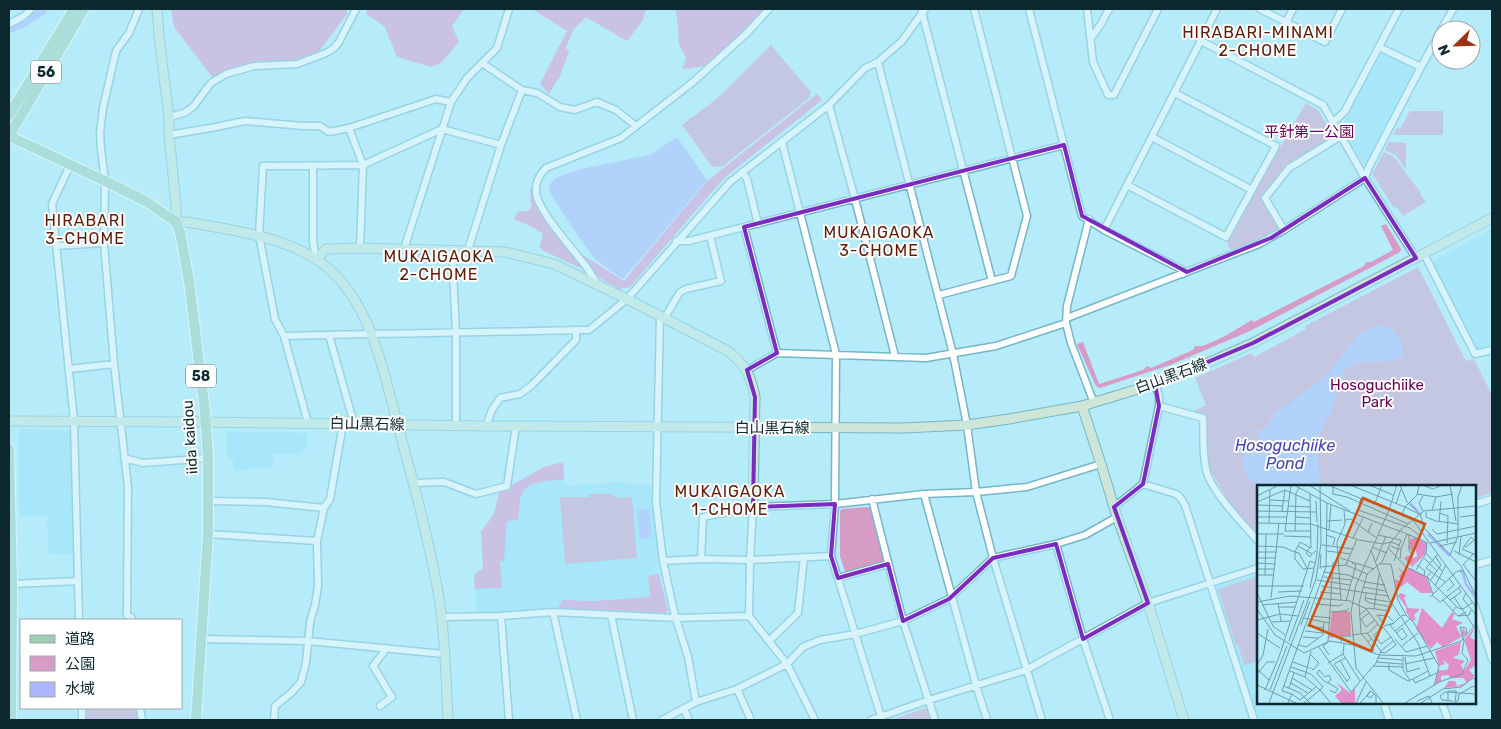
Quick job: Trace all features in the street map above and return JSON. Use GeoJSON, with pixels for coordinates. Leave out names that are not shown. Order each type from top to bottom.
{"type":"FeatureCollection","features":[{"type":"Feature","properties":{"kind":"main road","name":"56"},"geometry":{"type":"LineString","coordinates":[[9,115],[74,9]]}},
{"type":"Feature","properties":{"kind":"main road","name":"56"},"geometry":{"type":"LineString","coordinates":[[9,136],[84,9]]}},
{"type":"Feature","properties":{"kind":"main road"},"geometry":{"type":"LineString","coordinates":[[9,136],[147,202],[176,222]]}},
{"type":"Feature","properties":{"kind":"main road","name":"iida kaidou"},"geometry":{"type":"LineString","coordinates":[[176,222],[180,232],[189,281],[206,422],[208,457],[208,534],[196,720]]}},
{"type":"Feature","properties":{"kind":"main road"},"geometry":{"type":"LineString","coordinates":[[9,449],[12,584],[11,720]]}},
{"type":"Feature","properties":{"kind":"street"},"geometry":{"type":"LineString","coordinates":[[9,24],[24,16],[31,9]]}},
{"type":"Feature","properties":{"kind":"street"},"geometry":{"type":"LineString","coordinates":[[132,619],[127,615],[128,487],[114,364],[104,243],[105,181],[100,133],[103,108],[116,52],[129,33],[139,9]]}},
{"type":"Feature","properties":{"kind":"street"},"geometry":{"type":"LineString","coordinates":[[157,9],[176,205],[176,222],[187,222],[259,234],[294,248],[316,260],[330,270],[350,293],[372,333],[414,483],[438,593],[448,720]]}},
{"type":"Feature","properties":{"kind":"street"},"geometry":{"type":"LineString","coordinates":[[168,117],[184,113],[192,107],[211,83],[226,74],[259,65],[297,64],[326,54],[339,42],[356,9]]}},
{"type":"Feature","properties":{"kind":"street"},"geometry":{"type":"LineString","coordinates":[[404,249],[451,102],[467,78],[497,48],[509,9]]}},
{"type":"Feature","properties":{"kind":"street"},"geometry":{"type":"LineString","coordinates":[[598,285],[541,205],[536,194],[539,174],[546,168],[622,138],[692,82],[748,33],[769,9]]}},
{"type":"Feature","properties":{"kind":"street"},"geometry":{"type":"LineString","coordinates":[[938,295],[1012,276],[1027,216],[974,9]]}},
{"type":"Feature","properties":{"kind":"street"},"geometry":{"type":"LineString","coordinates":[[1029,9],[1082,216],[1104,230],[1181,269],[1183,274]]}},
{"type":"Feature","properties":{"kind":"street"},"geometry":{"type":"LineString","coordinates":[[1087,9],[1093,62],[1108,95],[1114,95],[1158,9]]}},
{"type":"Feature","properties":{"kind":"street"},"geometry":{"type":"LineString","coordinates":[[1091,38],[1109,9]]}},
{"type":"Feature","properties":{"kind":"street"},"geometry":{"type":"LineString","coordinates":[[1104,230],[1217,9]]}},
{"type":"Feature","properties":{"kind":"street"},"geometry":{"type":"LineString","coordinates":[[1260,9],[1325,42],[1342,9]]}},
{"type":"Feature","properties":{"kind":"street"},"geometry":{"type":"LineString","coordinates":[[1286,22],[1293,9]]}},
{"type":"Feature","properties":{"kind":"street"},"geometry":{"type":"LineString","coordinates":[[1332,122],[1345,111],[1399,9]]}},
{"type":"Feature","properties":{"kind":"street"},"geometry":{"type":"LineString","coordinates":[[1447,20],[1453,9]]}},
{"type":"Feature","properties":{"kind":"street"},"geometry":{"type":"LineString","coordinates":[[924,11],[992,281]]}},
{"type":"Feature","properties":{"kind":"street"},"geometry":{"type":"LineString","coordinates":[[284,336],[589,330],[627,299],[676,241],[730,182],[829,105],[865,68],[878,62],[902,41],[924,11]]}},
{"type":"Feature","properties":{"kind":"street"},"geometry":{"type":"LineString","coordinates":[[1201,41],[1324,105],[1365,178],[1420,256],[1475,354],[1492,350]]}},
{"type":"Feature","properties":{"kind":"street"},"geometry":{"type":"LineString","coordinates":[[1379,47],[1421,67]]}},
{"type":"Feature","properties":{"kind":"street"},"geometry":{"type":"LineString","coordinates":[[747,370],[777,353],[926,358],[996,346],[1066,321],[1259,244],[1365,178],[1368,167],[1431,48]]}},
{"type":"Feature","properties":{"kind":"street"},"geometry":{"type":"LineString","coordinates":[[878,62],[953,354],[967,425],[976,492],[993,558],[1042,720]]}},
{"type":"Feature","properties":{"kind":"street"},"geometry":{"type":"LineString","coordinates":[[482,63],[522,90],[537,93],[560,107],[575,110],[597,102],[616,110],[636,126]]}},
{"type":"Feature","properties":{"kind":"street"},"geometry":{"type":"LineString","coordinates":[[468,250],[501,145],[522,90]]}},
{"type":"Feature","properties":{"kind":"street"},"geometry":{"type":"LineString","coordinates":[[1127,185],[1226,237],[1276,146],[1175,94]]}},
{"type":"Feature","properties":{"kind":"street"},"geometry":{"type":"LineString","coordinates":[[169,135],[245,121],[320,126],[329,132],[349,128],[436,99],[451,102]]}},
{"type":"Feature","properties":{"kind":"street"},"geometry":{"type":"LineString","coordinates":[[829,105],[895,356]]}},
{"type":"Feature","properties":{"kind":"street"},"geometry":{"type":"LineString","coordinates":[[349,128],[363,165],[360,248]]}},
{"type":"Feature","properties":{"kind":"street"},"geometry":{"type":"LineString","coordinates":[[308,424],[284,336],[275,319],[259,234],[263,166],[363,165],[442,129],[501,145]]}},
{"type":"Feature","properties":{"kind":"street"},"geometry":{"type":"LineString","coordinates":[[1284,230],[1265,198],[1289,168],[1340,136]]}},
{"type":"Feature","properties":{"kind":"street"},"geometry":{"type":"LineString","coordinates":[[1152,137],[1252,190]]}},
{"type":"Feature","properties":{"kind":"street"},"geometry":{"type":"LineString","coordinates":[[782,142],[836,354],[835,504],[831,556],[881,719]]}},
{"type":"Feature","properties":{"kind":"street"},"geometry":{"type":"LineString","coordinates":[[676,241],[689,241],[710,236],[1064,145]]}},
{"type":"Feature","properties":{"kind":"street"},"geometry":{"type":"LineString","coordinates":[[70,165],[52,204],[74,421],[79,619]]}},
{"type":"Feature","properties":{"kind":"street"},"geometry":{"type":"LineString","coordinates":[[313,166],[313,241],[316,260]]}},
{"type":"Feature","properties":{"kind":"street"},"geometry":{"type":"LineString","coordinates":[[742,172],[747,179],[758,224]]}},
{"type":"Feature","properties":{"kind":"street","name":"白山黒石線"},"geometry":{"type":"LineString","coordinates":[[9,421],[754,428],[903,428],[967,425],[1082,406],[1155,384],[1196,368],[1253,343],[1492,218]]}},
{"type":"Feature","properties":{"kind":"street"},"geometry":{"type":"LineString","coordinates":[[1089,219],[1067,306],[1066,321],[1071,343],[1094,402]]}},
{"type":"Feature","properties":{"kind":"street"},"geometry":{"type":"LineString","coordinates":[[744,227],[777,353]]}},
{"type":"Feature","properties":{"kind":"street"},"geometry":{"type":"LineString","coordinates":[[696,702],[688,657],[676,618],[663,561],[656,502],[658,427],[662,318],[680,292],[721,281],[710,236]]}},
{"type":"Feature","properties":{"kind":"street"},"geometry":{"type":"LineString","coordinates":[[56,246],[104,243]]}},
{"type":"Feature","properties":{"kind":"street"},"geometry":{"type":"LineString","coordinates":[[316,260],[326,249],[360,248],[505,252],[554,264],[627,299],[738,358],[747,370],[755,397],[749,616],[787,664],[815,720]]}},
{"type":"Feature","properties":{"kind":"street"},"geometry":{"type":"LineString","coordinates":[[452,250],[456,333],[456,425]]}},
{"type":"Feature","properties":{"kind":"street"},"geometry":{"type":"LineString","coordinates":[[486,426],[492,410],[500,398],[520,394],[532,385],[576,340],[576,330]]}},
{"type":"Feature","properties":{"kind":"street"},"geometry":{"type":"LineString","coordinates":[[329,335],[354,424]]}},
{"type":"Feature","properties":{"kind":"street"},"geometry":{"type":"LineString","coordinates":[[69,369],[114,364]]}},
{"type":"Feature","properties":{"kind":"street"},"geometry":{"type":"LineString","coordinates":[[1114,507],[1143,484],[1159,406],[1159,396],[1155,384]]}},
{"type":"Feature","properties":{"kind":"street"},"geometry":{"type":"LineString","coordinates":[[1082,406],[1117,518],[1148,603],[1184,720]]}},
{"type":"Feature","properties":{"kind":"street"},"geometry":{"type":"LineString","coordinates":[[1159,406],[1203,418],[1207,474],[1224,501],[1257,540]]}},
{"type":"Feature","properties":{"kind":"street"},"geometry":{"type":"LineString","coordinates":[[274,720],[275,706],[301,682],[306,663],[310,622],[318,586],[317,541],[324,508],[330,499],[342,424]]}},
{"type":"Feature","properties":{"kind":"street"},"geometry":{"type":"LineString","coordinates":[[414,483],[444,482],[476,494],[507,486],[516,426]]}},
{"type":"Feature","properties":{"kind":"street"},"geometry":{"type":"LineString","coordinates":[[124,458],[143,463],[208,457]]}},
{"type":"Feature","properties":{"kind":"street"},"geometry":{"type":"LineString","coordinates":[[701,559],[703,517],[753,507],[835,504],[924,494],[976,492],[1027,487],[1101,464]]}},
{"type":"Feature","properties":{"kind":"street"},"geometry":{"type":"LineString","coordinates":[[1143,484],[1176,494],[1185,504],[1254,720]]}},
{"type":"Feature","properties":{"kind":"street"},"geometry":{"type":"LineString","coordinates":[[924,494],[987,720]]}},
{"type":"Feature","properties":{"kind":"street"},"geometry":{"type":"LineString","coordinates":[[1476,504],[1492,499]]}},
{"type":"Feature","properties":{"kind":"street"},"geometry":{"type":"LineString","coordinates":[[872,500],[903,621],[935,720]]}},
{"type":"Feature","properties":{"kind":"street"},"geometry":{"type":"LineString","coordinates":[[208,501],[265,502],[324,508]]}},
{"type":"Feature","properties":{"kind":"street"},"geometry":{"type":"LineString","coordinates":[[662,720],[696,702],[737,689],[787,664],[803,647],[820,640],[855,634],[903,621],[949,599],[993,558],[1056,544],[1085,535],[1117,518]]}},
{"type":"Feature","properties":{"kind":"street"},"geometry":{"type":"LineString","coordinates":[[208,534],[317,541]]}},
{"type":"Feature","properties":{"kind":"street"},"geometry":{"type":"LineString","coordinates":[[1056,544],[1083,639],[1110,720]]}},
{"type":"Feature","properties":{"kind":"street"},"geometry":{"type":"LineString","coordinates":[[663,561],[701,559],[750,560],[831,556]]}},
{"type":"Feature","properties":{"kind":"street"},"geometry":{"type":"LineString","coordinates":[[769,641],[798,613],[804,557]]}},
{"type":"Feature","properties":{"kind":"street"},"geometry":{"type":"LineString","coordinates":[[1476,565],[1492,560]]}},
{"type":"Feature","properties":{"kind":"street"},"geometry":{"type":"LineString","coordinates":[[838,578],[888,564]]}},
{"type":"Feature","properties":{"kind":"street"},"geometry":{"type":"LineString","coordinates":[[871,720],[881,719],[928,700],[1026,670],[1148,603],[1257,568]]}},
{"type":"Feature","properties":{"kind":"street"},"geometry":{"type":"LineString","coordinates":[[12,584],[78,581]]}},
{"type":"Feature","properties":{"kind":"street"},"geometry":{"type":"LineString","coordinates":[[1476,609],[1492,659]]}},
{"type":"Feature","properties":{"kind":"street"},"geometry":{"type":"LineString","coordinates":[[441,617],[501,616],[553,612],[676,618],[749,616]]}},
{"type":"Feature","properties":{"kind":"street"},"geometry":{"type":"LineString","coordinates":[[553,612],[577,720]]}},
{"type":"Feature","properties":{"kind":"street"},"geometry":{"type":"LineString","coordinates":[[610,615],[633,720]]}},
{"type":"Feature","properties":{"kind":"street"},"geometry":{"type":"LineString","coordinates":[[501,616],[509,720]]}},
{"type":"Feature","properties":{"kind":"street"},"geometry":{"type":"LineString","coordinates":[[201,638],[308,641],[444,654]]}},
{"type":"Feature","properties":{"kind":"street"},"geometry":{"type":"LineString","coordinates":[[380,706],[392,697],[373,666],[385,648]]}},
{"type":"Feature","properties":{"kind":"street"},"geometry":{"type":"LineString","coordinates":[[737,689],[751,720]]}},
{"type":"Feature","properties":{"kind":"street"},"geometry":{"type":"LineString","coordinates":[[1384,704],[1389,720]]}},
{"type":"Feature","properties":{"kind":"street"},"geometry":{"type":"LineString","coordinates":[[1442,704],[1448,720]]}},
{"type":"Feature","properties":{"kind":"street"},"geometry":{"type":"LineString","coordinates":[[684,709],[688,720]]}},
{"type":"Feature","properties":{"kind":"highlighted area"},"geometry":{"type":"Polygon","coordinates":[[[1064,145],[1082,216],[1187,272],[1271,238],[1365,178],[1416,258],[1253,343],[1155,384],[1159,406],[1143,484],[1114,507],[1148,603],[1083,639],[1056,544],[993,558],[949,599],[903,621],[888,564],[838,578],[831,556],[835,504],[753,507],[755,397],[747,370],[777,353],[744,227],[1064,145]]]}},
{"type":"Feature","properties":{"kind":"shaded area"},"geometry":{"type":"Polygon","coordinates":[[[171,9],[347,9],[347,14],[319,51],[299,61],[257,61],[239,68],[216,82],[174,27],[171,9]]]}},
{"type":"Feature","properties":{"kind":"shaded area"},"geometry":{"type":"Polygon","coordinates":[[[368,9],[464,9],[452,26],[459,42],[441,63],[431,67],[397,57],[385,27],[366,14],[368,9]]]}},
{"type":"Feature","properties":{"kind":"shaded area"},"geometry":{"type":"Polygon","coordinates":[[[532,9],[646,9],[643,20],[627,41],[586,17],[573,30],[566,48],[569,52],[560,76],[549,94],[540,84],[567,31],[532,9]]]}},
{"type":"Feature","properties":{"kind":"shaded area"},"geometry":{"type":"Polygon","coordinates":[[[675,9],[764,9],[743,33],[706,66],[682,69],[686,58],[679,44],[675,9]]]}},
{"type":"Feature","properties":{"kind":"shaded area"},"geometry":{"type":"Polygon","coordinates":[[[1385,53],[1416,70],[1367,165],[1364,165],[1341,128],[1379,55],[1385,53]]]}},
{"type":"Feature","properties":{"kind":"shaded area"},"geometry":{"type":"Polygon","coordinates":[[[817,94],[822,100],[723,179],[630,287],[619,289],[585,270],[544,251],[539,246],[542,240],[542,233],[514,219],[518,212],[528,211],[531,208],[530,188],[533,187],[564,243],[624,281],[707,181],[817,94]]]}},
{"type":"Feature","properties":{"kind":"shaded area"},"geometry":{"type":"Polygon","coordinates":[[[1492,229],[1492,346],[1480,350],[1477,348],[1432,261],[1492,229]]]}},
{"type":"Feature","properties":{"kind":"shaded area"},"geometry":{"type":"Polygon","coordinates":[[[23,429],[71,430],[75,555],[48,554],[47,516],[19,516],[18,433],[23,429]]]}},
{"type":"Feature","properties":{"kind":"shaded area"},"geometry":{"type":"Polygon","coordinates":[[[227,431],[307,433],[307,447],[301,455],[274,454],[273,468],[233,471],[233,459],[227,459],[227,431]]]}},
{"type":"Feature","properties":{"kind":"shaded area"},"geometry":{"type":"Polygon","coordinates":[[[563,462],[565,486],[617,482],[653,486],[657,566],[668,610],[666,613],[558,608],[477,613],[474,575],[483,568],[481,532],[494,514],[499,492],[510,490],[512,485],[544,467],[563,462]]]}},
{"type":"Feature","properties":{"kind":"shaded area"},"geometry":{"type":"Polygon","coordinates":[[[563,462],[564,479],[540,482],[528,487],[521,496],[518,520],[507,521],[504,561],[500,561],[502,588],[475,589],[474,575],[483,568],[481,532],[494,514],[499,492],[510,490],[512,485],[544,467],[563,462]]]}},
{"type":"Feature","properties":{"kind":"shaded area"},"geometry":{"type":"Polygon","coordinates":[[[659,574],[668,610],[666,613],[558,608],[562,600],[593,601],[650,597],[648,576],[659,574]]]}},
{"type":"Feature","properties":{"kind":"shaded area"},"geometry":{"type":"Polygon","coordinates":[[[1257,574],[1257,704],[1380,704],[1385,720],[1257,720],[1216,590],[1218,586],[1257,574]]]}},
{"type":"Feature","properties":{"kind":"green space"},"geometry":{"type":"Polygon","coordinates":[[[771,45],[811,92],[808,99],[723,166],[712,167],[682,125],[719,97],[771,45]]]}},
{"type":"Feature","properties":{"kind":"green space","name":"平針第一公園"},"geometry":{"type":"Polygon","coordinates":[[[1306,103],[1318,110],[1333,135],[1332,139],[1286,167],[1262,198],[1278,225],[1276,230],[1253,242],[1230,250],[1226,240],[1306,103]]]}},
{"type":"Feature","properties":{"kind":"green space"},"geometry":{"type":"Polygon","coordinates":[[[1410,111],[1443,111],[1443,135],[1395,135],[1394,133],[1397,128],[1400,129],[1410,111]]]}},
{"type":"Feature","properties":{"kind":"green space"},"geometry":{"type":"Polygon","coordinates":[[[1389,142],[1406,143],[1406,170],[1396,155],[1385,150],[1389,142]]]}},
{"type":"Feature","properties":{"kind":"green space"},"geometry":{"type":"Polygon","coordinates":[[[1384,152],[1394,157],[1426,202],[1403,216],[1397,207],[1394,208],[1372,174],[1384,152]]]}},
{"type":"Feature","properties":{"kind":"green space"},"geometry":{"type":"Polygon","coordinates":[[[1386,224],[1401,249],[1400,252],[1250,331],[1170,365],[1100,388],[1096,386],[1077,344],[1083,342],[1099,384],[1143,370],[1147,366],[1151,368],[1193,350],[1195,346],[1203,346],[1225,336],[1252,320],[1254,322],[1364,266],[1366,262],[1371,262],[1393,250],[1381,226],[1386,224]]]}},
{"type":"Feature","properties":{"kind":"green space","name":"Hosoguchiike Park"},"geometry":{"type":"Polygon","coordinates":[[[1418,267],[1466,361],[1474,359],[1492,395],[1492,493],[1476,498],[1476,485],[1257,485],[1257,535],[1230,504],[1199,447],[1200,414],[1192,412],[1206,405],[1195,378],[1252,353],[1254,357],[1306,329],[1305,326],[1418,267]]]}},
{"type":"Feature","properties":{"kind":"green space"},"geometry":{"type":"Polygon","coordinates":[[[589,494],[612,494],[616,498],[632,497],[637,558],[565,564],[560,497],[589,497],[589,494]]]}},
{"type":"Feature","properties":{"kind":"green space"},"geometry":{"type":"Polygon","coordinates":[[[870,508],[884,561],[882,564],[848,573],[845,572],[840,556],[840,511],[842,509],[870,508]]]}},
{"type":"Feature","properties":{"kind":"green space"},"geometry":{"type":"Polygon","coordinates":[[[1257,576],[1257,661],[1244,665],[1218,589],[1257,576]]]}},
{"type":"Feature","properties":{"kind":"green space"},"geometry":{"type":"Polygon","coordinates":[[[926,708],[929,709],[932,720],[892,720],[893,719],[926,708]]]}},
{"type":"Feature","properties":{"kind":"green space"},"geometry":{"type":"Polygon","coordinates":[[[84,709],[138,709],[140,720],[84,720],[84,709]]]}},
{"type":"Feature","properties":{"kind":"water"},"geometry":{"type":"Polygon","coordinates":[[[677,137],[707,180],[634,267],[624,278],[621,278],[596,260],[549,192],[549,187],[554,179],[581,169],[650,155],[677,137]]]}},
{"type":"Feature","properties":{"kind":"water","name":"Hosoguchiike Pond"},"geometry":{"type":"Polygon","coordinates":[[[1379,325],[1385,326],[1397,335],[1403,355],[1397,361],[1360,362],[1353,364],[1343,372],[1331,413],[1323,425],[1316,450],[1321,485],[1257,485],[1257,487],[1246,474],[1243,461],[1247,449],[1260,435],[1256,431],[1259,429],[1262,432],[1278,410],[1289,404],[1327,375],[1358,335],[1379,325]]]}},
{"type":"Feature","properties":{"kind":"water"},"geometry":{"type":"Polygon","coordinates":[[[649,509],[652,538],[640,539],[637,510],[649,509]]]}},
{"type":"Feature","properties":{"kind":"waterway"},"geometry":{"type":"LineString","coordinates":[[9,26],[20,22],[40,9]]}},
{"type":"Feature","properties":{"kind":"district","name":"HIRABARI-MINAMI 2-CHOME"},"geometry":{"type":"Point","coordinates":[1258,41]}},
{"type":"Feature","properties":{"kind":"district","name":"HIRABARI 3-CHOME"},"geometry":{"type":"Point","coordinates":[85,229]}},
{"type":"Feature","properties":{"kind":"district","name":"MUKAIGAOKA 3-CHOME"},"geometry":{"type":"Point","coordinates":[879,241]}},
{"type":"Feature","properties":{"kind":"district","name":"MUKAIGAOKA 2-CHOME"},"geometry":{"type":"Point","coordinates":[439,265]}},
{"type":"Feature","properties":{"kind":"district","name":"MUKAIGAOKA 1-CHOME"},"geometry":{"type":"Point","coordinates":[730,500]}}]}
